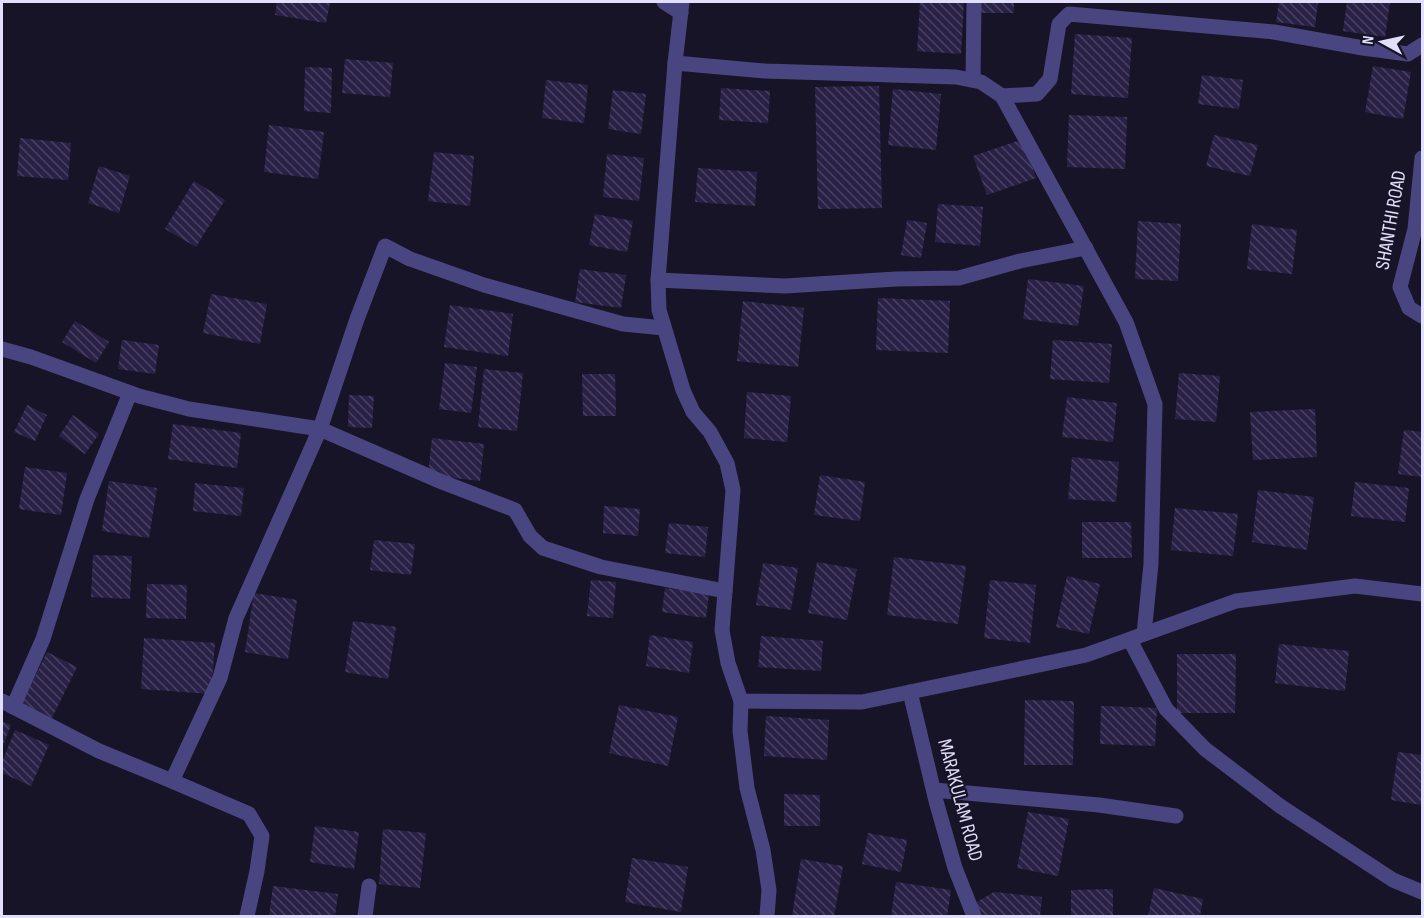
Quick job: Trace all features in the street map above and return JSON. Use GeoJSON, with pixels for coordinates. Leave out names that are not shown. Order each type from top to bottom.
{"type":"FeatureCollection","features":[{"type":"Feature","properties":{"kind":"street"},"geometry":{"type":"LineString","coordinates":[[664,2],[681,7],[658,280],[659,309],[690,405],[693,412],[711,432],[727,463],[734,490],[722,630],[728,663],[741,701],[740,731],[747,788],[763,850],[769,890],[767,916]]}},
{"type":"Feature","properties":{"kind":"street"},"geometry":{"type":"LineString","coordinates":[[973,80],[974,2]]}},
{"type":"Feature","properties":{"kind":"street"},"geometry":{"type":"LineString","coordinates":[[1002,96],[1037,94],[1050,79],[1059,24],[1069,14],[1274,32],[1408,54],[1422,45]]}},
{"type":"Feature","properties":{"kind":"street"},"geometry":{"type":"LineString","coordinates":[[675,63],[765,71],[931,75],[981,82],[1002,96],[1126,322],[1155,404],[1151,564],[1137,637],[1166,709],[1205,749],[1280,806],[1393,880],[1422,892]]}},
{"type":"Feature","properties":{"kind":"street","name":"SHANTHI ROAD"},"geometry":{"type":"LineString","coordinates":[[1422,158],[1415,229],[1401,287],[1409,308],[1422,316]]}},
{"type":"Feature","properties":{"kind":"street"},"geometry":{"type":"LineString","coordinates":[[172,781],[220,678],[236,618],[320,429],[353,330],[385,246],[410,259],[494,288],[623,324],[664,328]]}},
{"type":"Feature","properties":{"kind":"street"},"geometry":{"type":"LineString","coordinates":[[658,280],[785,286],[896,279],[959,278],[1020,261],[1086,248]]}},
{"type":"Feature","properties":{"kind":"street"},"geometry":{"type":"LineString","coordinates":[[2,348],[130,393],[189,409],[320,429],[442,482],[515,510],[530,536],[543,548],[601,567],[725,591]]}},
{"type":"Feature","properties":{"kind":"street"},"geometry":{"type":"LineString","coordinates":[[130,393],[87,499],[43,639],[7,704],[99,751],[249,814],[262,836],[247,916]]}},
{"type":"Feature","properties":{"kind":"street"},"geometry":{"type":"LineString","coordinates":[[741,701],[862,702],[1086,655],[1236,601],[1355,586],[1422,594]]}},
{"type":"Feature","properties":{"kind":"street","name":"MARAKULAM ROAD"},"geometry":{"type":"LineString","coordinates":[[910,692],[955,868],[974,916]]}},
{"type":"Feature","properties":{"kind":"street"},"geometry":{"type":"LineString","coordinates":[[934,790],[1099,805],[1176,816]]}},
{"type":"Feature","properties":{"kind":"street"},"geometry":{"type":"LineString","coordinates":[[365,916],[369,886]]}},
{"type":"Feature","properties":{"kind":"building"},"geometry":{"type":"Polygon","coordinates":[[[277,2],[330,2],[326,23],[275,15],[277,2]]]}},
{"type":"Feature","properties":{"kind":"building"},"geometry":{"type":"Polygon","coordinates":[[[920,2],[964,2],[961,54],[917,51],[920,2]]]}},
{"type":"Feature","properties":{"kind":"building"},"geometry":{"type":"Polygon","coordinates":[[[981,2],[1014,2],[1014,13],[981,13],[981,2]]]}},
{"type":"Feature","properties":{"kind":"building"},"geometry":{"type":"Polygon","coordinates":[[[1279,2],[1318,2],[1315,27],[1276,22],[1279,2]]]}},
{"type":"Feature","properties":{"kind":"building"},"geometry":{"type":"Polygon","coordinates":[[[1347,2],[1390,2],[1385,37],[1343,31],[1347,2]]]}},
{"type":"Feature","properties":{"kind":"building"},"geometry":{"type":"Polygon","coordinates":[[[1075,34],[1132,38],[1128,98],[1071,94],[1075,34]]]}},
{"type":"Feature","properties":{"kind":"building"},"geometry":{"type":"Polygon","coordinates":[[[345,59],[393,63],[390,97],[342,93],[345,59]]]}},
{"type":"Feature","properties":{"kind":"building"},"geometry":{"type":"Polygon","coordinates":[[[1373,66],[1411,72],[1403,119],[1365,112],[1373,66]]]}},
{"type":"Feature","properties":{"kind":"building"},"geometry":{"type":"Polygon","coordinates":[[[305,67],[332,68],[331,113],[304,111],[305,67]]]}},
{"type":"Feature","properties":{"kind":"building"},"geometry":{"type":"Polygon","coordinates":[[[1202,75],[1243,80],[1239,109],[1198,104],[1202,75]]]}},
{"type":"Feature","properties":{"kind":"building"},"geometry":{"type":"Polygon","coordinates":[[[546,80],[588,85],[584,123],[542,118],[546,80]]]}},
{"type":"Feature","properties":{"kind":"building"},"geometry":{"type":"Polygon","coordinates":[[[879,86],[882,208],[818,209],[815,87],[879,86]]]}},
{"type":"Feature","properties":{"kind":"building"},"geometry":{"type":"Polygon","coordinates":[[[721,88],[770,91],[768,123],[719,120],[721,88]]]}},
{"type":"Feature","properties":{"kind":"building"},"geometry":{"type":"Polygon","coordinates":[[[893,89],[941,94],[936,150],[888,145],[893,89]]]}},
{"type":"Feature","properties":{"kind":"building"},"geometry":{"type":"Polygon","coordinates":[[[613,90],[646,94],[641,134],[608,129],[613,90]]]}},
{"type":"Feature","properties":{"kind":"building"},"geometry":{"type":"Polygon","coordinates":[[[1069,115],[1127,117],[1125,169],[1067,167],[1069,115]]]}},
{"type":"Feature","properties":{"kind":"building"},"geometry":{"type":"Polygon","coordinates":[[[269,125],[324,132],[318,179],[264,172],[269,125]]]}},
{"type":"Feature","properties":{"kind":"building"},"geometry":{"type":"Polygon","coordinates":[[[1214,135],[1258,145],[1250,176],[1206,166],[1214,135]]]}},
{"type":"Feature","properties":{"kind":"building"},"geometry":{"type":"Polygon","coordinates":[[[20,138],[71,143],[68,180],[17,176],[20,138]]]}},
{"type":"Feature","properties":{"kind":"building"},"geometry":{"type":"Polygon","coordinates":[[[1023,139],[1036,178],[987,195],[973,156],[1023,139]]]}},
{"type":"Feature","properties":{"kind":"building"},"geometry":{"type":"Polygon","coordinates":[[[434,152],[474,156],[470,206],[428,201],[434,152]]]}},
{"type":"Feature","properties":{"kind":"building"},"geometry":{"type":"Polygon","coordinates":[[[607,154],[644,158],[639,201],[603,197],[607,154]]]}},
{"type":"Feature","properties":{"kind":"building"},"geometry":{"type":"Polygon","coordinates":[[[99,166],[130,176],[119,213],[88,203],[99,166]]]}},
{"type":"Feature","properties":{"kind":"building"},"geometry":{"type":"Polygon","coordinates":[[[698,168],[757,172],[755,206],[695,202],[698,168]]]}},
{"type":"Feature","properties":{"kind":"building"},"geometry":{"type":"Polygon","coordinates":[[[194,181],[225,200],[196,247],[165,229],[194,181]]]}},
{"type":"Feature","properties":{"kind":"building"},"geometry":{"type":"Polygon","coordinates":[[[938,204],[983,207],[980,246],[935,242],[938,204]]]}},
{"type":"Feature","properties":{"kind":"building"},"geometry":{"type":"Polygon","coordinates":[[[595,214],[633,221],[627,252],[589,245],[595,214]]]}},
{"type":"Feature","properties":{"kind":"building"},"geometry":{"type":"Polygon","coordinates":[[[907,220],[927,223],[921,258],[901,255],[907,220]]]}},
{"type":"Feature","properties":{"kind":"building"},"geometry":{"type":"Polygon","coordinates":[[[1138,221],[1181,224],[1178,281],[1135,279],[1138,221]]]}},
{"type":"Feature","properties":{"kind":"building"},"geometry":{"type":"Polygon","coordinates":[[[1252,224],[1297,230],[1292,274],[1247,269],[1252,224]]]}},
{"type":"Feature","properties":{"kind":"building"},"geometry":{"type":"Polygon","coordinates":[[[580,269],[626,275],[621,308],[575,302],[580,269]]]}},
{"type":"Feature","properties":{"kind":"building"},"geometry":{"type":"Polygon","coordinates":[[[1028,279],[1084,286],[1078,326],[1023,319],[1028,279]]]}},
{"type":"Feature","properties":{"kind":"building"},"geometry":{"type":"Polygon","coordinates":[[[211,294],[267,304],[260,344],[203,333],[211,294]]]}},
{"type":"Feature","properties":{"kind":"building"},"geometry":{"type":"Polygon","coordinates":[[[878,298],[950,301],[948,353],[876,350],[878,298]]]}},
{"type":"Feature","properties":{"kind":"building"},"geometry":{"type":"Polygon","coordinates":[[[743,301],[804,308],[798,367],[737,361],[743,301]]]}},
{"type":"Feature","properties":{"kind":"building"},"geometry":{"type":"Polygon","coordinates":[[[450,305],[513,314],[508,356],[444,347],[450,305]]]}},
{"type":"Feature","properties":{"kind":"building"},"geometry":{"type":"Polygon","coordinates":[[[75,321],[109,342],[96,363],[62,342],[75,321]]]}},
{"type":"Feature","properties":{"kind":"building"},"geometry":{"type":"Polygon","coordinates":[[[122,340],[159,345],[155,374],[118,369],[122,340]]]}},
{"type":"Feature","properties":{"kind":"building"},"geometry":{"type":"Polygon","coordinates":[[[1053,340],[1112,344],[1109,383],[1050,379],[1053,340]]]}},
{"type":"Feature","properties":{"kind":"building"},"geometry":{"type":"Polygon","coordinates":[[[445,363],[477,367],[471,413],[439,409],[445,363]]]}},
{"type":"Feature","properties":{"kind":"building"},"geometry":{"type":"Polygon","coordinates":[[[484,369],[523,373],[517,431],[478,427],[484,369]]]}},
{"type":"Feature","properties":{"kind":"building"},"geometry":{"type":"Polygon","coordinates":[[[1179,373],[1220,376],[1216,422],[1175,419],[1179,373]]]}},
{"type":"Feature","properties":{"kind":"building"},"geometry":{"type":"Polygon","coordinates":[[[582,374],[615,374],[616,416],[583,416],[582,374]]]}},
{"type":"Feature","properties":{"kind":"building"},"geometry":{"type":"Polygon","coordinates":[[[747,392],[791,396],[787,442],[744,438],[747,392]]]}},
{"type":"Feature","properties":{"kind":"building"},"geometry":{"type":"Polygon","coordinates":[[[349,395],[374,396],[372,428],[348,427],[349,395]]]}},
{"type":"Feature","properties":{"kind":"building"},"geometry":{"type":"Polygon","coordinates":[[[1067,397],[1117,403],[1113,442],[1062,437],[1067,397]]]}},
{"type":"Feature","properties":{"kind":"building"},"geometry":{"type":"Polygon","coordinates":[[[27,405],[47,415],[35,441],[14,432],[27,405]]]}},
{"type":"Feature","properties":{"kind":"building"},"geometry":{"type":"Polygon","coordinates":[[[1315,409],[1317,457],[1253,460],[1250,412],[1315,409]]]}},
{"type":"Feature","properties":{"kind":"building"},"geometry":{"type":"Polygon","coordinates":[[[73,415],[99,434],[85,454],[59,436],[73,415]]]}},
{"type":"Feature","properties":{"kind":"building"},"geometry":{"type":"Polygon","coordinates":[[[173,424],[241,433],[237,468],[168,459],[173,424]]]}},
{"type":"Feature","properties":{"kind":"building"},"geometry":{"type":"Polygon","coordinates":[[[1404,430],[1422,432],[1422,477],[1398,474],[1404,430]]]}},
{"type":"Feature","properties":{"kind":"building"},"geometry":{"type":"Polygon","coordinates":[[[432,438],[484,444],[480,481],[428,475],[432,438]]]}},
{"type":"Feature","properties":{"kind":"building"},"geometry":{"type":"Polygon","coordinates":[[[1072,457],[1119,462],[1116,502],[1068,499],[1072,457]]]}},
{"type":"Feature","properties":{"kind":"building"},"geometry":{"type":"Polygon","coordinates":[[[25,467],[67,473],[61,515],[19,509],[25,467]]]}},
{"type":"Feature","properties":{"kind":"building"},"geometry":{"type":"Polygon","coordinates":[[[820,475],[865,482],[860,521],[814,515],[820,475]]]}},
{"type":"Feature","properties":{"kind":"building"},"geometry":{"type":"Polygon","coordinates":[[[109,481],[157,488],[149,538],[102,531],[109,481]]]}},
{"type":"Feature","properties":{"kind":"building"},"geometry":{"type":"Polygon","coordinates":[[[1355,482],[1409,488],[1405,522],[1351,516],[1355,482]]]}},
{"type":"Feature","properties":{"kind":"building"},"geometry":{"type":"Polygon","coordinates":[[[195,483],[244,488],[241,516],[193,511],[195,483]]]}},
{"type":"Feature","properties":{"kind":"building"},"geometry":{"type":"Polygon","coordinates":[[[1258,490],[1314,497],[1307,550],[1252,542],[1258,490]]]}},
{"type":"Feature","properties":{"kind":"building"},"geometry":{"type":"Polygon","coordinates":[[[604,506],[640,509],[638,536],[603,533],[604,506]]]}},
{"type":"Feature","properties":{"kind":"building"},"geometry":{"type":"Polygon","coordinates":[[[1175,508],[1238,514],[1233,556],[1171,550],[1175,508]]]}},
{"type":"Feature","properties":{"kind":"building"},"geometry":{"type":"Polygon","coordinates":[[[1082,522],[1131,522],[1132,558],[1082,558],[1082,522]]]}},
{"type":"Feature","properties":{"kind":"building"},"geometry":{"type":"Polygon","coordinates":[[[669,523],[708,527],[705,557],[665,553],[669,523]]]}},
{"type":"Feature","properties":{"kind":"building"},"geometry":{"type":"Polygon","coordinates":[[[374,540],[415,544],[411,575],[370,570],[374,540]]]}},
{"type":"Feature","properties":{"kind":"building"},"geometry":{"type":"Polygon","coordinates":[[[93,555],[132,556],[130,599],[91,597],[93,555]]]}},
{"type":"Feature","properties":{"kind":"building"},"geometry":{"type":"Polygon","coordinates":[[[894,557],[966,566],[958,624],[887,615],[894,557]]]}},
{"type":"Feature","properties":{"kind":"building"},"geometry":{"type":"Polygon","coordinates":[[[817,562],[857,569],[847,620],[808,613],[817,562]]]}},
{"type":"Feature","properties":{"kind":"building"},"geometry":{"type":"Polygon","coordinates":[[[763,563],[798,568],[791,610],[756,605],[763,563]]]}},
{"type":"Feature","properties":{"kind":"building"},"geometry":{"type":"Polygon","coordinates":[[[1067,576],[1100,584],[1089,634],[1056,627],[1067,576]]]}},
{"type":"Feature","properties":{"kind":"building"},"geometry":{"type":"Polygon","coordinates":[[[591,580],[616,582],[613,618],[587,616],[591,580]]]}},
{"type":"Feature","properties":{"kind":"building"},"geometry":{"type":"Polygon","coordinates":[[[990,580],[1036,585],[1030,643],[984,638],[990,580]]]}},
{"type":"Feature","properties":{"kind":"building"},"geometry":{"type":"Polygon","coordinates":[[[147,584],[187,585],[186,619],[146,618],[147,584]]]}},
{"type":"Feature","properties":{"kind":"building"},"geometry":{"type":"Polygon","coordinates":[[[665,588],[709,594],[706,618],[662,612],[665,588]]]}},
{"type":"Feature","properties":{"kind":"building"},"geometry":{"type":"Polygon","coordinates":[[[254,593],[297,600],[288,659],[245,652],[254,593]]]}},
{"type":"Feature","properties":{"kind":"building"},"geometry":{"type":"Polygon","coordinates":[[[353,621],[396,627],[388,679],[345,672],[353,621]]]}},
{"type":"Feature","properties":{"kind":"building"},"geometry":{"type":"Polygon","coordinates":[[[650,635],[693,642],[689,673],[646,666],[650,635]]]}},
{"type":"Feature","properties":{"kind":"building"},"geometry":{"type":"Polygon","coordinates":[[[761,636],[823,641],[821,671],[758,667],[761,636]]]}},
{"type":"Feature","properties":{"kind":"building"},"geometry":{"type":"Polygon","coordinates":[[[144,638],[215,643],[211,694],[141,689],[144,638]]]}},
{"type":"Feature","properties":{"kind":"building"},"geometry":{"type":"Polygon","coordinates":[[[1279,644],[1349,651],[1345,691],[1275,683],[1279,644]]]}},
{"type":"Feature","properties":{"kind":"building"},"geometry":{"type":"Polygon","coordinates":[[[47,652],[77,667],[52,718],[22,703],[47,652]]]}},
{"type":"Feature","properties":{"kind":"building"},"geometry":{"type":"Polygon","coordinates":[[[1177,654],[1236,654],[1235,713],[1177,713],[1177,654]]]}},
{"type":"Feature","properties":{"kind":"building"},"geometry":{"type":"Polygon","coordinates":[[[1025,700],[1074,701],[1073,765],[1024,765],[1025,700]]]}},
{"type":"Feature","properties":{"kind":"building"},"geometry":{"type":"Polygon","coordinates":[[[619,705],[678,717],[668,766],[609,753],[619,705]]]}},
{"type":"Feature","properties":{"kind":"building"},"geometry":{"type":"Polygon","coordinates":[[[1101,706],[1157,708],[1155,746],[1100,744],[1101,706]]]}},
{"type":"Feature","properties":{"kind":"building"},"geometry":{"type":"Polygon","coordinates":[[[766,716],[829,720],[827,760],[764,756],[766,716]]]}},
{"type":"Feature","properties":{"kind":"building"},"geometry":{"type":"Polygon","coordinates":[[[2,721],[11,725],[2,748],[2,721]]]}},
{"type":"Feature","properties":{"kind":"building"},"geometry":{"type":"Polygon","coordinates":[[[15,730],[49,745],[31,786],[2,773],[2,762],[15,730]]]}},
{"type":"Feature","properties":{"kind":"building"},"geometry":{"type":"Polygon","coordinates":[[[1398,752],[1422,755],[1422,805],[1391,800],[1398,752]]]}},
{"type":"Feature","properties":{"kind":"building"},"geometry":{"type":"Polygon","coordinates":[[[784,794],[820,795],[820,826],[784,826],[784,794]]]}},
{"type":"Feature","properties":{"kind":"building"},"geometry":{"type":"Polygon","coordinates":[[[1028,812],[1069,819],[1058,876],[1017,868],[1028,812]]]}},
{"type":"Feature","properties":{"kind":"building"},"geometry":{"type":"Polygon","coordinates":[[[315,826],[359,832],[354,869],[310,862],[315,826]]]}},
{"type":"Feature","properties":{"kind":"building"},"geometry":{"type":"Polygon","coordinates":[[[383,829],[426,833],[420,888],[379,884],[383,829]]]}},
{"type":"Feature","properties":{"kind":"building"},"geometry":{"type":"Polygon","coordinates":[[[868,833],[907,840],[901,872],[862,864],[868,833]]]}},
{"type":"Feature","properties":{"kind":"building"},"geometry":{"type":"Polygon","coordinates":[[[632,858],[688,867],[681,912],[625,902],[632,858]]]}},
{"type":"Feature","properties":{"kind":"building"},"geometry":{"type":"Polygon","coordinates":[[[801,859],[843,866],[834,916],[792,916],[801,859]]]}},
{"type":"Feature","properties":{"kind":"building"},"geometry":{"type":"Polygon","coordinates":[[[896,882],[951,890],[947,916],[891,916],[896,882]]]}},
{"type":"Feature","properties":{"kind":"building"},"geometry":{"type":"Polygon","coordinates":[[[273,886],[338,894],[335,916],[269,916],[273,886]]]}},
{"type":"Feature","properties":{"kind":"building"},"geometry":{"type":"Polygon","coordinates":[[[1154,888],[1203,899],[1200,916],[1148,916],[1154,888]]]}},
{"type":"Feature","properties":{"kind":"building"},"geometry":{"type":"Polygon","coordinates":[[[1113,889],[1113,916],[1071,916],[1071,890],[1113,889]]]}},
{"type":"Feature","properties":{"kind":"building"},"geometry":{"type":"Polygon","coordinates":[[[994,892],[1042,897],[1040,916],[980,916],[970,906],[994,892]]]}}]}
